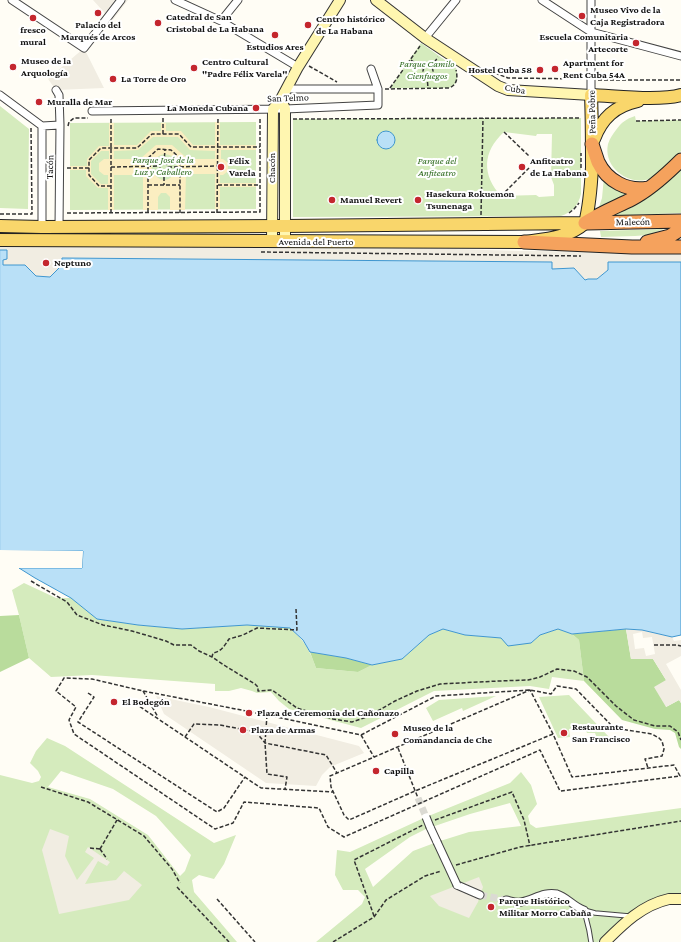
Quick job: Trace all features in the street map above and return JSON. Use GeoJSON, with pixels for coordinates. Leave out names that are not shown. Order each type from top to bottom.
{"type":"FeatureCollection","features":[{"type":"Feature","properties":{"kind":"highway"},"geometry":{"type":"LineString","coordinates":[[587,146],[607,175],[614,181],[635,189],[645,189],[652,186]]}},
{"type":"Feature","properties":{"kind":"highway"},"geometry":{"type":"LineString","coordinates":[[585,223],[652,186],[665,177],[681,160]]}},
{"type":"Feature","properties":{"kind":"highway","name":"Malecón"},"geometry":{"type":"LineString","coordinates":[[585,223],[680,224]]}},
{"type":"Feature","properties":{"kind":"highway"},"geometry":{"type":"LineString","coordinates":[[632,247],[670,236],[680,224]]}},
{"type":"Feature","properties":{"kind":"highway","name":"Avenida del Puerto"},"geometry":{"type":"LineString","coordinates":[[524,242],[632,247]]}},
{"type":"Feature","properties":{"kind":"highway"},"geometry":{"type":"LineString","coordinates":[[632,247],[681,246]]}},
{"type":"Feature","properties":{"kind":"main road","name":"Cuba"},"geometry":{"type":"LineString","coordinates":[[591,95],[638,98],[674,97],[681,95]]}},
{"type":"Feature","properties":{"kind":"main road","name":"Peña Pobre"},"geometry":{"type":"LineString","coordinates":[[585,223],[591,195],[587,146],[591,95]]}},
{"type":"Feature","properties":{"kind":"main road"},"geometry":{"type":"LineString","coordinates":[[587,146],[596,134],[602,122],[615,110],[629,103],[655,98]]}},
{"type":"Feature","properties":{"kind":"main road"},"geometry":{"type":"LineString","coordinates":[[524,242],[561,236],[585,223]]}},
{"type":"Feature","properties":{"kind":"main road","name":"Avenida del Puerto"},"geometry":{"type":"LineString","coordinates":[[0,226],[285,226],[585,223]]}},
{"type":"Feature","properties":{"kind":"main road"},"geometry":{"type":"LineString","coordinates":[[42,227],[42,240]]}},
{"type":"Feature","properties":{"kind":"main road"},"geometry":{"type":"LineString","coordinates":[[59,227],[60,240]]}},
{"type":"Feature","properties":{"kind":"main road","name":"Avenida del Puerto"},"geometry":{"type":"LineString","coordinates":[[0,240],[524,242]]}},
{"type":"Feature","properties":{"kind":"street"},"geometry":{"type":"LineString","coordinates":[[12,0],[84,48],[121,0]]}},
{"type":"Feature","properties":{"kind":"street"},"geometry":{"type":"LineString","coordinates":[[174,0],[221,21],[300,64]]}},
{"type":"Feature","properties":{"kind":"street"},"geometry":{"type":"LineString","coordinates":[[221,21],[238,0]]}},
{"type":"Feature","properties":{"kind":"street"},"geometry":{"type":"LineString","coordinates":[[273,109],[281,99],[300,64],[340,0]]}},
{"type":"Feature","properties":{"kind":"street","name":"Cuba"},"geometry":{"type":"LineString","coordinates":[[376,0],[425,38],[498,86],[508,90],[591,95]]}},
{"type":"Feature","properties":{"kind":"street"},"geometry":{"type":"LineString","coordinates":[[425,38],[456,0]]}},
{"type":"Feature","properties":{"kind":"street"},"geometry":{"type":"LineString","coordinates":[[542,0],[591,32],[681,56]]}},
{"type":"Feature","properties":{"kind":"street","name":"Peña Pobre"},"geometry":{"type":"LineString","coordinates":[[591,0],[591,95]]}},
{"type":"Feature","properties":{"kind":"street"},"geometry":{"type":"LineString","coordinates":[[371,69],[378,89]]}},
{"type":"Feature","properties":{"kind":"street","name":"San Telmo"},"geometry":{"type":"LineString","coordinates":[[92,110],[285,109],[378,105],[378,89],[286,89]]}},
{"type":"Feature","properties":{"kind":"street","name":"Tacón"},"geometry":{"type":"LineString","coordinates":[[56,90],[59,95],[60,124],[59,227]]}},
{"type":"Feature","properties":{"kind":"street"},"geometry":{"type":"LineString","coordinates":[[0,95],[42,126],[60,124]]}},
{"type":"Feature","properties":{"kind":"street","name":"Chacón"},"geometry":{"type":"LineString","coordinates":[[281,99],[285,109],[285,241]]}},
{"type":"Feature","properties":{"kind":"street","name":"Chacón"},"geometry":{"type":"LineString","coordinates":[[272,241],[273,109]]}},
{"type":"Feature","properties":{"kind":"street","name":"Tacón"},"geometry":{"type":"LineString","coordinates":[[42,126],[42,227]]}},
{"type":"Feature","properties":{"kind":"street"},"geometry":{"type":"LineString","coordinates":[[426,817],[457,885],[480,895]]}},
{"type":"Feature","properties":{"kind":"street"},"geometry":{"type":"LineString","coordinates":[[506,900],[522,902],[544,894],[556,894],[584,910]]}},
{"type":"Feature","properties":{"kind":"street"},"geometry":{"type":"LineString","coordinates":[[604,942],[626,922],[643,910],[669,899],[681,899]]}},
{"type":"Feature","properties":{"kind":"lane"},"geometry":{"type":"LineString","coordinates":[[591,942],[584,910],[595,913],[635,916]]}},
{"type":"Feature","properties":{"kind":"path"},"geometry":{"type":"LineString","coordinates":[[390,88],[425,38]]}},
{"type":"Feature","properties":{"kind":"path"},"geometry":{"type":"LineString","coordinates":[[424,69],[427,66],[431,67],[440,57],[437,54]]}},
{"type":"Feature","properties":{"kind":"path"},"geometry":{"type":"LineString","coordinates":[[410,59],[424,69]]}},
{"type":"Feature","properties":{"kind":"path"},"geometry":{"type":"LineString","coordinates":[[300,64],[343,85]]}},
{"type":"Feature","properties":{"kind":"path"},"geometry":{"type":"LineString","coordinates":[[427,76],[433,74],[431,67]]}},
{"type":"Feature","properties":{"kind":"path"},"geometry":{"type":"LineString","coordinates":[[378,89],[452,87],[458,76],[456,68]]}},
{"type":"Feature","properties":{"kind":"path"},"geometry":{"type":"LineString","coordinates":[[424,69],[423,72],[425,76],[427,76],[428,88]]}},
{"type":"Feature","properties":{"kind":"path"},"geometry":{"type":"LineString","coordinates":[[494,72],[508,78],[681,80]]}},
{"type":"Feature","properties":{"kind":"path"},"geometry":{"type":"LineString","coordinates":[[163,117],[163,134]]}},
{"type":"Feature","properties":{"kind":"path"},"geometry":{"type":"LineString","coordinates":[[217,213],[218,117]]}},
{"type":"Feature","properties":{"kind":"path"},"geometry":{"type":"LineString","coordinates":[[67,213],[260,212],[260,117]]}},
{"type":"Feature","properties":{"kind":"path"},"geometry":{"type":"LineString","coordinates":[[0,214],[32,214],[31,118]]}},
{"type":"Feature","properties":{"kind":"path"},"geometry":{"type":"LineString","coordinates":[[67,129],[69,122],[74,118],[89,118]]}},
{"type":"Feature","properties":{"kind":"path"},"geometry":{"type":"LineString","coordinates":[[111,118],[111,213]]}},
{"type":"Feature","properties":{"kind":"path"},"geometry":{"type":"LineString","coordinates":[[481,224],[483,118]]}},
{"type":"Feature","properties":{"kind":"path"},"geometry":{"type":"LineString","coordinates":[[293,119],[581,118]]}},
{"type":"Feature","properties":{"kind":"path"},"geometry":{"type":"LineString","coordinates":[[636,121],[681,120]]}},
{"type":"Feature","properties":{"kind":"path"},"geometry":{"type":"LineString","coordinates":[[504,132],[529,156]]}},
{"type":"Feature","properties":{"kind":"path"},"geometry":{"type":"LineString","coordinates":[[111,186],[99,186],[89,175],[89,160],[101,148],[137,148],[152,134],[179,134],[191,147],[260,147]]}},
{"type":"Feature","properties":{"kind":"path"},"geometry":{"type":"LineString","coordinates":[[581,171],[587,146]]}},
{"type":"Feature","properties":{"kind":"path"},"geometry":{"type":"LineString","coordinates":[[148,213],[148,158],[158,149],[171,150],[180,158],[180,213]]}},
{"type":"Feature","properties":{"kind":"path"},"geometry":{"type":"LineString","coordinates":[[111,167],[160,166],[164,163],[165,149]]}},
{"type":"Feature","properties":{"kind":"path"},"geometry":{"type":"LineString","coordinates":[[164,163],[167,164],[168,167]]}},
{"type":"Feature","properties":{"kind":"path"},"geometry":{"type":"LineString","coordinates":[[160,166],[164,171],[164,185]]}},
{"type":"Feature","properties":{"kind":"path"},"geometry":{"type":"LineString","coordinates":[[164,171],[168,167],[218,166]]}},
{"type":"Feature","properties":{"kind":"path"},"geometry":{"type":"LineString","coordinates":[[60,168],[89,168]]}},
{"type":"Feature","properties":{"kind":"path"},"geometry":{"type":"LineString","coordinates":[[501,196],[529,168]]}},
{"type":"Feature","properties":{"kind":"path"},"geometry":{"type":"LineString","coordinates":[[148,185],[180,185]]}},
{"type":"Feature","properties":{"kind":"path"},"geometry":{"type":"LineString","coordinates":[[218,185],[260,185]]}},
{"type":"Feature","properties":{"kind":"path"},"geometry":{"type":"LineString","coordinates":[[566,214],[574,209],[579,202]]}},
{"type":"Feature","properties":{"kind":"path"},"geometry":{"type":"LineString","coordinates":[[258,252],[586,256]]}},
{"type":"Feature","properties":{"kind":"path"},"geometry":{"type":"LineString","coordinates":[[31,581],[67,602],[77,615],[103,625],[132,631],[166,641],[174,645],[191,645],[255,684],[258,687],[258,691],[272,690],[297,708],[333,718],[352,722],[367,717],[395,701],[418,691],[440,684],[528,680],[540,677],[557,669],[574,671],[588,677],[616,706],[634,720],[655,726],[670,726],[678,732],[681,740]]}},
{"type":"Feature","properties":{"kind":"path"},"geometry":{"type":"LineString","coordinates":[[212,657],[213,653],[222,648],[229,639],[243,635],[257,628],[297,630],[296,609]]}},
{"type":"Feature","properties":{"kind":"path"},"geometry":{"type":"LineString","coordinates":[[654,645],[681,646]]}},
{"type":"Feature","properties":{"kind":"path"},"geometry":{"type":"LineString","coordinates":[[530,690],[553,734],[572,777],[674,765],[680,776],[560,791],[540,750],[344,837],[328,827],[319,808],[244,802],[233,823],[215,829],[74,734],[69,720],[76,707],[56,691],[64,678],[92,679],[361,735],[436,696],[530,690],[551,694],[557,686],[576,689],[614,728],[652,734],[659,738],[662,741],[664,749],[662,756],[645,759],[648,768]]}},
{"type":"Feature","properties":{"kind":"path"},"geometry":{"type":"LineString","coordinates":[[143,690],[159,719]]}},
{"type":"Feature","properties":{"kind":"path"},"geometry":{"type":"LineString","coordinates":[[530,690],[330,776],[331,787],[344,815],[349,820],[553,734]]}},
{"type":"Feature","properties":{"kind":"path"},"geometry":{"type":"LineString","coordinates":[[88,693],[94,697],[78,722],[217,812],[224,808],[245,777]]}},
{"type":"Feature","properties":{"kind":"path"},"geometry":{"type":"LineString","coordinates":[[130,700],[261,788],[333,792]]}},
{"type":"Feature","properties":{"kind":"path"},"geometry":{"type":"LineString","coordinates":[[267,715],[265,743],[267,774],[287,777],[285,789]]}},
{"type":"Feature","properties":{"kind":"path"},"geometry":{"type":"LineString","coordinates":[[185,736],[194,724],[220,725],[256,732],[265,743],[326,755],[338,773]]}},
{"type":"Feature","properties":{"kind":"path"},"geometry":{"type":"LineString","coordinates":[[361,735],[374,757]]}},
{"type":"Feature","properties":{"kind":"path"},"geometry":{"type":"LineString","coordinates":[[398,748],[418,798]]}},
{"type":"Feature","properties":{"kind":"path"},"geometry":{"type":"LineString","coordinates":[[42,787],[88,802],[144,836],[172,869],[180,883]]}},
{"type":"Feature","properties":{"kind":"path"},"geometry":{"type":"LineString","coordinates":[[100,849],[117,820]]}},
{"type":"Feature","properties":{"kind":"path"},"geometry":{"type":"LineString","coordinates":[[453,867],[520,847],[681,821]]}},
{"type":"Feature","properties":{"kind":"path"},"geometry":{"type":"LineString","coordinates":[[90,848],[100,849]]}},
{"type":"Feature","properties":{"kind":"path"},"geometry":{"type":"LineString","coordinates":[[100,849],[107,860]]}},
{"type":"Feature","properties":{"kind":"path"},"geometry":{"type":"LineString","coordinates":[[333,942],[374,917],[386,900],[425,876],[446,869]]}},
{"type":"Feature","properties":{"kind":"path"},"geometry":{"type":"LineString","coordinates":[[177,887],[229,942]]}},
{"type":"Feature","properties":{"kind":"path"},"geometry":{"type":"LineString","coordinates":[[217,899],[255,942]]}},
{"type":"Feature","properties":{"kind":"green space","name":"Parque Camilo Cienfuegos"},"geometry":{"type":"Polygon","coordinates":[[[421,43],[456,68],[457,77],[454,85],[449,88],[390,88],[421,43]]]}},
{"type":"Feature","properties":{"kind":"green space"},"geometry":{"type":"Polygon","coordinates":[[[0,106],[29,129],[28,209],[0,208],[0,106]]]}},
{"type":"Feature","properties":{"kind":"green space"},"geometry":{"type":"Polygon","coordinates":[[[635,116],[636,121],[681,120],[681,151],[679,154],[657,176],[641,180],[633,180],[619,173],[609,160],[607,152],[608,144],[616,130],[624,121],[635,116]]]}},
{"type":"Feature","properties":{"kind":"green space","name":"Parque del Anfiteatro"},"geometry":{"type":"Polygon","coordinates":[[[581,118],[581,194],[574,208],[561,216],[293,217],[293,119],[581,118]],[[504,132],[492,147],[488,156],[488,172],[490,180],[501,196],[554,196],[554,185],[551,177],[552,134],[537,134],[536,136],[504,132]]]}},
{"type":"Feature","properties":{"kind":"green space","name":"Parque José de la Luz y Caballero"},"geometry":{"type":"Polygon","coordinates":[[[256,122],[256,209],[70,210],[70,123],[256,122]]]}},
{"type":"Feature","properties":{"kind":"green space"},"geometry":{"type":"Polygon","coordinates":[[[681,167],[681,213],[606,216],[681,167]]]}},
{"type":"Feature","properties":{"kind":"green space"},"geometry":{"type":"Polygon","coordinates":[[[604,177],[612,187],[630,197],[599,207],[602,198],[604,177]]]}},
{"type":"Feature","properties":{"kind":"green space"},"geometry":{"type":"Polygon","coordinates":[[[664,229],[648,235],[635,236],[601,237],[600,231],[664,229]]]}},
{"type":"Feature","properties":{"kind":"green space"},"geometry":{"type":"Polygon","coordinates":[[[24,583],[56,598],[71,598],[97,619],[182,629],[247,625],[290,628],[306,646],[316,668],[358,672],[372,665],[402,659],[429,635],[443,629],[465,635],[501,638],[531,643],[540,635],[558,629],[572,634],[579,640],[584,681],[552,677],[549,689],[530,686],[434,691],[361,728],[289,709],[271,692],[257,693],[241,688],[229,691],[215,691],[215,684],[92,675],[51,677],[29,658],[12,590],[24,583]]]}},
{"type":"Feature","properties":{"kind":"green space"},"geometry":{"type":"Polygon","coordinates":[[[19,615],[29,658],[0,672],[0,616],[19,615]]]}},
{"type":"Feature","properties":{"kind":"green space"},"geometry":{"type":"Polygon","coordinates":[[[626,629],[631,659],[653,659],[666,680],[666,707],[679,700],[681,703],[681,749],[675,733],[670,730],[655,729],[622,720],[584,681],[579,640],[572,634],[626,629]]]}},
{"type":"Feature","properties":{"kind":"green space"},"geometry":{"type":"Polygon","coordinates":[[[310,652],[346,658],[372,665],[358,672],[316,668],[310,652]]]}},
{"type":"Feature","properties":{"kind":"green space"},"geometry":{"type":"Polygon","coordinates":[[[569,695],[610,738],[598,741],[595,733],[587,733],[584,726],[569,729],[570,737],[558,738],[539,697],[569,695]]]}},
{"type":"Feature","properties":{"kind":"green space"},"geometry":{"type":"Polygon","coordinates":[[[496,696],[463,711],[462,708],[433,721],[426,708],[439,700],[496,696]]]}},
{"type":"Feature","properties":{"kind":"green space"},"geometry":{"type":"Polygon","coordinates":[[[47,738],[65,746],[214,843],[236,835],[224,864],[214,879],[199,875],[192,880],[194,892],[237,942],[0,942],[0,775],[32,783],[39,781],[41,777],[38,771],[30,763],[36,751],[47,738]],[[61,771],[48,787],[90,799],[148,835],[180,876],[185,871],[191,855],[156,816],[113,789],[61,771]]]}},
{"type":"Feature","properties":{"kind":"green space"},"geometry":{"type":"Polygon","coordinates":[[[521,772],[531,785],[537,804],[528,816],[530,824],[536,828],[681,808],[681,894],[668,894],[640,906],[598,942],[316,942],[362,904],[365,897],[358,890],[343,890],[335,875],[337,850],[350,852],[426,817],[510,783],[521,772]],[[510,803],[470,814],[426,829],[410,837],[365,869],[373,887],[413,851],[469,832],[521,826],[510,803]]]}},
{"type":"Feature","properties":{"kind":"sand"},"geometry":{"type":"Polygon","coordinates":[[[215,122],[220,122],[220,145],[256,145],[256,150],[221,150],[221,159],[228,163],[228,171],[223,175],[220,175],[220,183],[256,183],[256,187],[220,187],[220,209],[215,209],[215,174],[186,174],[185,210],[170,210],[170,197],[166,193],[161,193],[158,197],[158,210],[143,210],[143,175],[114,175],[114,210],[108,210],[108,188],[98,188],[86,176],[86,170],[70,170],[70,166],[87,166],[87,159],[99,146],[109,146],[109,123],[114,123],[114,145],[137,145],[151,131],[161,131],[161,123],[166,123],[166,131],[181,131],[193,145],[215,145],[215,122]],[[153,137],[138,150],[114,151],[114,159],[140,159],[156,145],[172,145],[188,159],[215,159],[215,151],[190,150],[178,137],[153,137]],[[101,151],[91,161],[91,174],[101,184],[108,184],[108,175],[104,175],[99,171],[99,163],[104,159],[109,159],[109,151],[101,151]],[[165,154],[155,159],[152,168],[155,175],[161,179],[167,180],[172,177],[175,172],[177,161],[173,157],[165,154]]]}},
{"type":"Feature","properties":{"kind":"shaded area"},"geometry":{"type":"Polygon","coordinates":[[[93,0],[128,0],[112,21],[93,0]]]}},
{"type":"Feature","properties":{"kind":"shaded area"},"geometry":{"type":"Polygon","coordinates":[[[84,48],[104,88],[56,90],[48,79],[84,48]]]}},
{"type":"Feature","properties":{"kind":"shaded area"},"geometry":{"type":"Polygon","coordinates":[[[0,246],[420,248],[521,251],[681,252],[681,262],[608,262],[608,270],[597,279],[585,280],[574,268],[552,269],[552,262],[62,258],[61,266],[50,277],[36,276],[25,265],[3,265],[3,260],[7,251],[0,250],[0,246]]]}},
{"type":"Feature","properties":{"kind":"shaded area"},"geometry":{"type":"Polygon","coordinates":[[[626,629],[642,630],[672,637],[674,641],[681,640],[681,656],[666,664],[681,690],[681,703],[679,700],[666,707],[654,687],[666,680],[653,659],[631,659],[626,629]],[[642,632],[633,634],[635,649],[644,648],[646,656],[655,654],[652,637],[643,638],[642,632]]]}},
{"type":"Feature","properties":{"kind":"shaded area","name":"Plaza de Armas"},"geometry":{"type":"Polygon","coordinates":[[[156,696],[209,707],[359,746],[364,753],[330,767],[322,775],[316,786],[266,783],[164,714],[156,696]]]}},
{"type":"Feature","properties":{"kind":"shaded area"},"geometry":{"type":"Polygon","coordinates":[[[50,829],[69,836],[65,856],[77,880],[94,858],[85,852],[88,847],[110,862],[107,866],[98,861],[85,884],[116,880],[124,871],[142,885],[129,900],[59,914],[42,850],[50,829]]]}},
{"type":"Feature","properties":{"kind":"shaded area"},"geometry":{"type":"Polygon","coordinates":[[[479,877],[483,887],[478,902],[469,918],[439,906],[430,896],[479,877]]]}},
{"type":"Feature","properties":{"kind":"water"},"geometry":{"type":"Polygon","coordinates":[[[386,131],[392,134],[395,140],[392,146],[386,149],[380,146],[377,140],[380,134],[386,131]]]}},
{"type":"Feature","properties":{"kind":"water"},"geometry":{"type":"Polygon","coordinates":[[[0,250],[7,250],[7,259],[3,260],[3,265],[25,265],[36,276],[50,277],[61,266],[62,258],[552,262],[552,269],[574,268],[585,280],[597,279],[608,270],[608,262],[681,262],[681,635],[672,637],[642,630],[626,629],[572,634],[558,629],[540,635],[531,643],[508,646],[501,638],[465,635],[443,629],[429,635],[402,659],[372,665],[346,658],[310,652],[303,640],[290,628],[247,625],[182,629],[97,619],[71,598],[19,568],[82,568],[83,551],[0,551],[0,250]]]}},
{"type":"Feature","properties":{"kind":"pier"},"geometry":{"type":"Polygon","coordinates":[[[0,550],[83,551],[82,568],[17,568],[19,566],[80,566],[81,553],[0,553],[0,550]]]}},
{"type":"Feature","properties":{"kind":"tunnel"},"geometry":{"type":"LineString","coordinates":[[418,798],[426,817]]}},
{"type":"Feature","properties":{"kind":"tunnel"},"geometry":{"type":"LineString","coordinates":[[480,895],[506,900]]}},
{"type":"Feature","properties":{"kind":"place","name":"Palacio del Marqués de Arcos"},"geometry":{"type":"Point","coordinates":[98,13]}},
{"type":"Feature","properties":{"kind":"place","name":"Museo Vivo de la Caja Registradora"},"geometry":{"type":"Point","coordinates":[582,16]}},
{"type":"Feature","properties":{"kind":"place","name":"fresco mural"},"geometry":{"type":"Point","coordinates":[33,18]}},
{"type":"Feature","properties":{"kind":"place","name":"Catedral de San Cristobal de La Habana"},"geometry":{"type":"Point","coordinates":[158,23]}},
{"type":"Feature","properties":{"kind":"place","name":"Centro histórico de La Habana"},"geometry":{"type":"Point","coordinates":[308,25]}},
{"type":"Feature","properties":{"kind":"place","name":"Estudios Ares"},"geometry":{"type":"Point","coordinates":[275,35]}},
{"type":"Feature","properties":{"kind":"place","name":"Escuela Comunitaria Artecorte"},"geometry":{"type":"Point","coordinates":[636,43]}},
{"type":"Feature","properties":{"kind":"place","name":"Museo de la Arquología"},"geometry":{"type":"Point","coordinates":[13,67]}},
{"type":"Feature","properties":{"kind":"place","name":"Centro Cultural \"Padre Félix Varela\""},"geometry":{"type":"Point","coordinates":[194,68]}},
{"type":"Feature","properties":{"kind":"place","name":"Apartment for Rent Cuba 54A"},"geometry":{"type":"Point","coordinates":[555,69]}},
{"type":"Feature","properties":{"kind":"place","name":"Hostel Cuba 58"},"geometry":{"type":"Point","coordinates":[540,70]}},
{"type":"Feature","properties":{"kind":"place","name":"La Torre de Oro"},"geometry":{"type":"Point","coordinates":[113,79]}},
{"type":"Feature","properties":{"kind":"place","name":"Muralla de Mar"},"geometry":{"type":"Point","coordinates":[39,102]}},
{"type":"Feature","properties":{"kind":"place","name":"La Moneda Cubana"},"geometry":{"type":"Point","coordinates":[256,108]}},
{"type":"Feature","properties":{"kind":"place","name":"Félix Varela"},"geometry":{"type":"Point","coordinates":[221,167]}},
{"type":"Feature","properties":{"kind":"place","name":"Anfiteatro de La Habana"},"geometry":{"type":"Point","coordinates":[522,167]}},
{"type":"Feature","properties":{"kind":"place","name":"Manuel Revert"},"geometry":{"type":"Point","coordinates":[332,200]}},
{"type":"Feature","properties":{"kind":"place","name":"Hasekura Rokuemon Tsunenaga"},"geometry":{"type":"Point","coordinates":[418,200]}},
{"type":"Feature","properties":{"kind":"place","name":"Neptuno"},"geometry":{"type":"Point","coordinates":[46,263]}},
{"type":"Feature","properties":{"kind":"place","name":"El Bodegón"},"geometry":{"type":"Point","coordinates":[114,702]}},
{"type":"Feature","properties":{"kind":"place","name":"Plaza de Ceremonia del Cañonazo"},"geometry":{"type":"Point","coordinates":[249,713]}},
{"type":"Feature","properties":{"kind":"place","name":"Plaza de Armas"},"geometry":{"type":"Point","coordinates":[243,730]}},
{"type":"Feature","properties":{"kind":"place","name":"Restaurante San Francisco"},"geometry":{"type":"Point","coordinates":[564,733]}},
{"type":"Feature","properties":{"kind":"place","name":"Museo de la Comandancia de Che"},"geometry":{"type":"Point","coordinates":[395,734]}},
{"type":"Feature","properties":{"kind":"place","name":"Capilla"},"geometry":{"type":"Point","coordinates":[376,771]}},
{"type":"Feature","properties":{"kind":"place","name":"Parque Histórico Militar Morro Cabaña"},"geometry":{"type":"Point","coordinates":[491,907]}}]}
